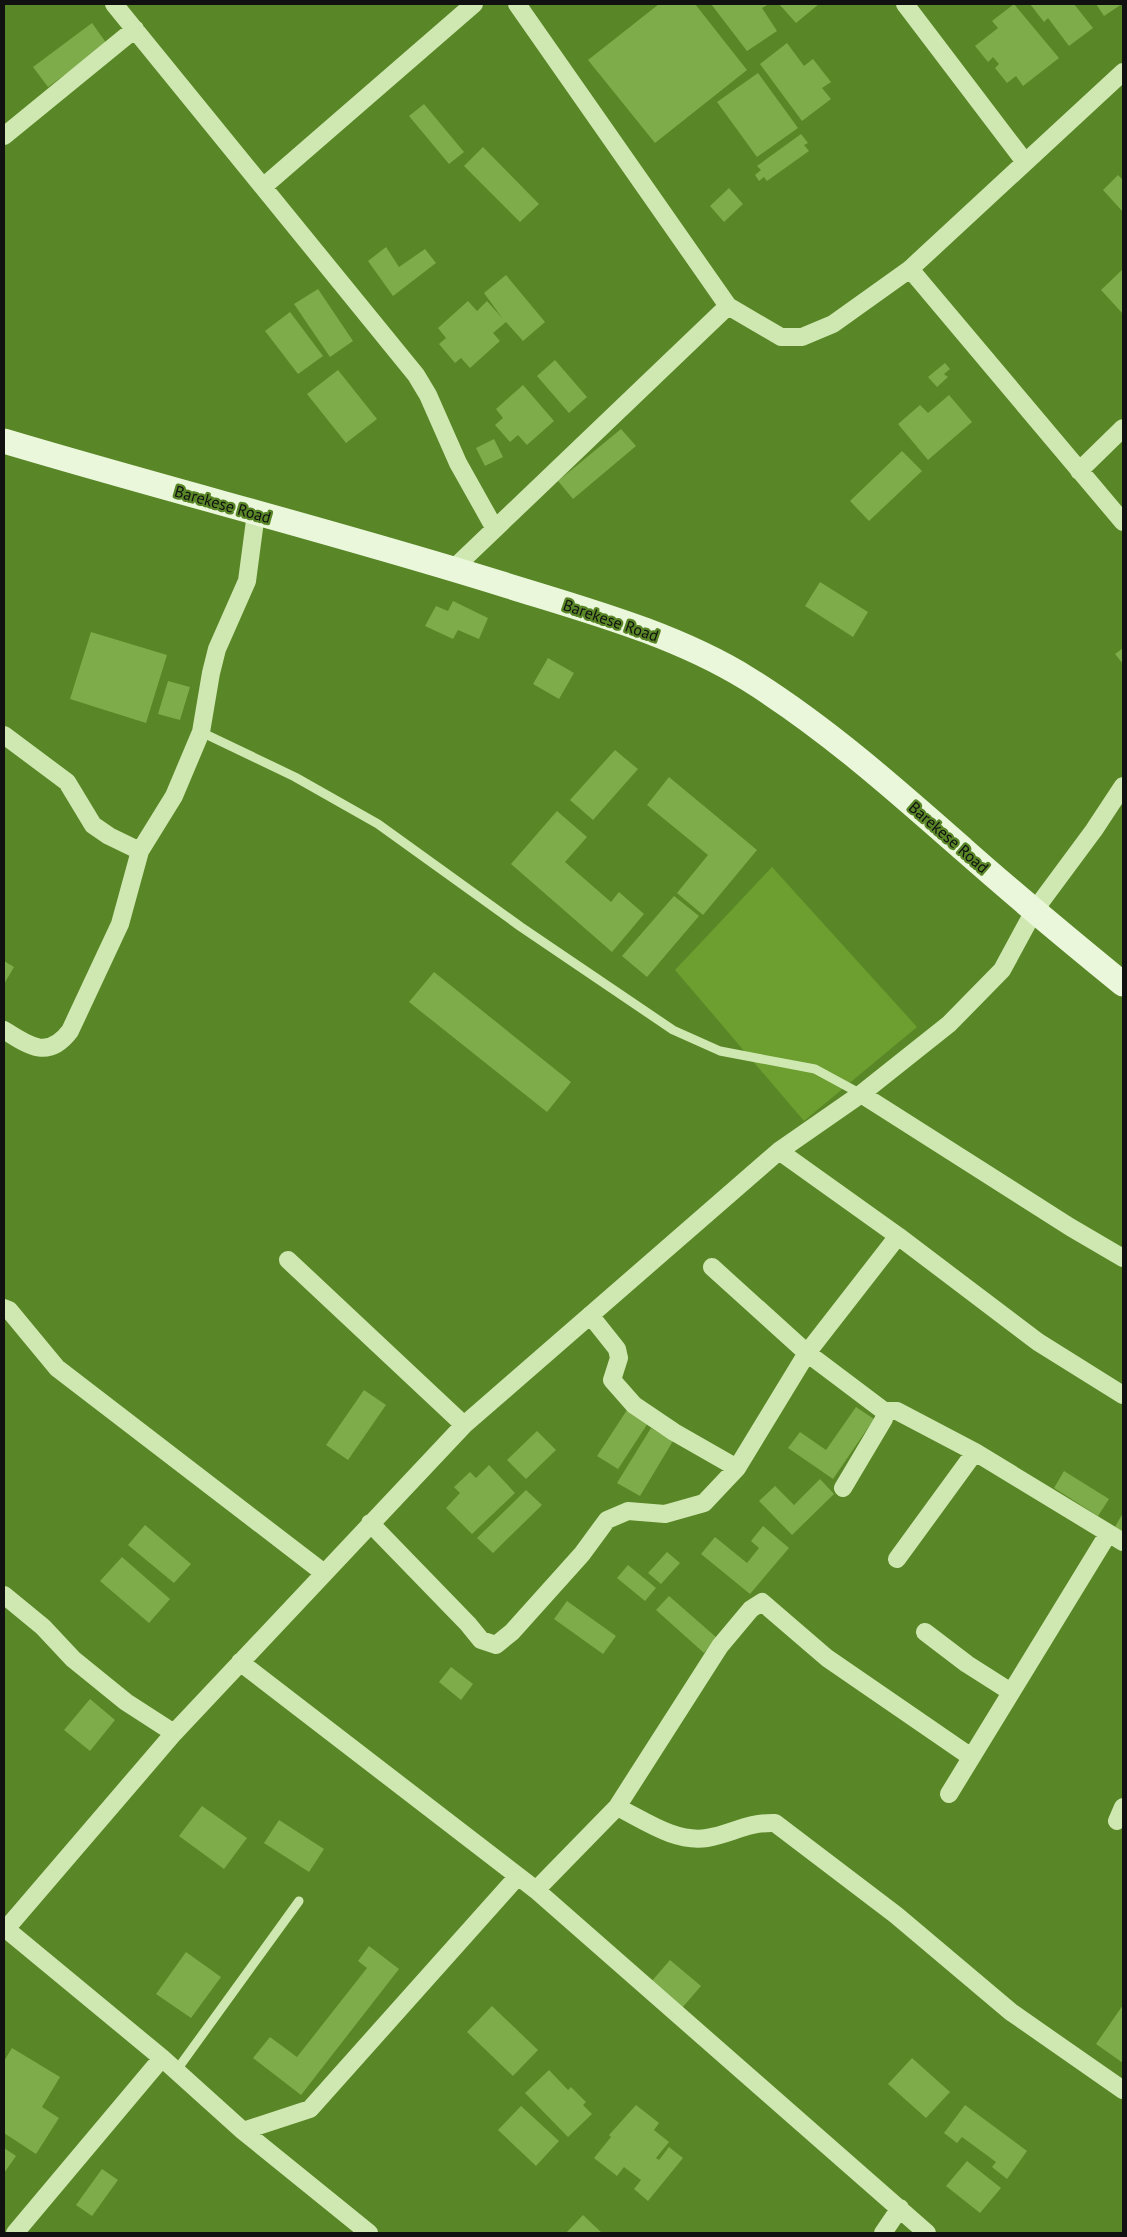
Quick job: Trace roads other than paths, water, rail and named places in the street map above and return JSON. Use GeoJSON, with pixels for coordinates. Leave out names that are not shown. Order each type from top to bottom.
{"type":"FeatureCollection","features":[{"type":"Feature","properties":{"kind":"main road","name":"Barekese Road"},"geometry":{"type":"LineString","coordinates":[[4,441],[453,569],[596,613],[685,647],[747,678],[818,728],[878,776],[1034,911],[1123,984]]}},
{"type":"Feature","properties":{"kind":"street"},"geometry":{"type":"LineString","coordinates":[[114,4],[416,375],[428,395],[458,463],[495,529]]}},
{"type":"Feature","properties":{"kind":"street"},"geometry":{"type":"LineString","coordinates":[[263,187],[474,4]]}},
{"type":"Feature","properties":{"kind":"street"},"geometry":{"type":"LineString","coordinates":[[517,4],[728,306],[781,337],[802,337],[833,324],[910,269],[1123,72]]}},
{"type":"Feature","properties":{"kind":"street"},"geometry":{"type":"LineString","coordinates":[[905,4],[1025,162]]}},
{"type":"Feature","properties":{"kind":"street"},"geometry":{"type":"LineString","coordinates":[[4,136],[135,29]]}},
{"type":"Feature","properties":{"kind":"street"},"geometry":{"type":"LineString","coordinates":[[910,269],[1123,522]]}},
{"type":"Feature","properties":{"kind":"street"},"geometry":{"type":"LineString","coordinates":[[453,569],[728,306]]}},
{"type":"Feature","properties":{"kind":"street"},"geometry":{"type":"LineString","coordinates":[[1079,471],[1123,428]]}},
{"type":"Feature","properties":{"kind":"street"},"geometry":{"type":"LineString","coordinates":[[4,1030],[26,1044],[38,1048],[50,1048],[62,1042],[70,1031],[120,924],[140,851],[174,796],[202,732],[211,672],[218,649],[247,581],[256,513]]}},
{"type":"Feature","properties":{"kind":"street"},"geometry":{"type":"LineString","coordinates":[[4,735],[67,782],[93,825],[109,836],[140,851]]}},
{"type":"Feature","properties":{"kind":"street"},"geometry":{"type":"LineString","coordinates":[[369,2233],[243,2131],[162,2058],[5,1928],[174,1733],[464,1425],[779,1151],[861,1094],[949,1024],[1002,970],[1034,911],[1094,830],[1123,786]]}},
{"type":"Feature","properties":{"kind":"street"},"geometry":{"type":"LineString","coordinates":[[861,1094],[1070,1227],[1123,1258]]}},
{"type":"Feature","properties":{"kind":"street"},"geometry":{"type":"LineString","coordinates":[[779,1151],[898,1236],[1038,1342],[1123,1395]]}},
{"type":"Feature","properties":{"kind":"street"},"geometry":{"type":"LineString","coordinates":[[370,1523],[468,1624],[481,1640],[496,1645],[512,1632],[582,1554],[607,1520],[628,1511],[665,1514],[704,1503],[737,1468],[807,1353],[898,1236]]}},
{"type":"Feature","properties":{"kind":"street"},"geometry":{"type":"LineString","coordinates":[[288,1260],[464,1425]]}},
{"type":"Feature","properties":{"kind":"street"},"geometry":{"type":"LineString","coordinates":[[712,1267],[807,1353],[884,1411],[897,1411],[975,1452],[1116,1538],[1012,1692],[949,1794]]}},
{"type":"Feature","properties":{"kind":"street"},"geometry":{"type":"LineString","coordinates":[[4,1308],[9,1310],[57,1368],[324,1573]]}},
{"type":"Feature","properties":{"kind":"street"},"geometry":{"type":"LineString","coordinates":[[590,1315],[617,1349],[619,1358],[612,1380],[634,1405],[674,1432],[737,1468]]}},
{"type":"Feature","properties":{"kind":"street"},"geometry":{"type":"LineString","coordinates":[[843,1488],[884,1419],[884,1411]]}},
{"type":"Feature","properties":{"kind":"street"},"geometry":{"type":"LineString","coordinates":[[897,1559],[975,1452]]}},
{"type":"Feature","properties":{"kind":"street"},"geometry":{"type":"LineString","coordinates":[[4,1595],[43,1627],[81,1665],[126,1702],[174,1733]]}},
{"type":"Feature","properties":{"kind":"street"},"geometry":{"type":"LineString","coordinates":[[536,1890],[617,1806],[720,1646],[751,1609],[762,1602],[827,1658],[971,1757]]}},
{"type":"Feature","properties":{"kind":"street"},"geometry":{"type":"LineString","coordinates":[[925,1632],[967,1664],[1012,1692]]}},
{"type":"Feature","properties":{"kind":"street"},"geometry":{"type":"LineString","coordinates":[[240,1662],[536,1890],[927,2233]]}},
{"type":"Feature","properties":{"kind":"street"},"geometry":{"type":"LineString","coordinates":[[617,1806],[674,1835],[706,1838],[759,1822],[775,1823],[896,1915],[1011,2012],[1123,2090]]}},
{"type":"Feature","properties":{"kind":"street"},"geometry":{"type":"LineString","coordinates":[[243,2131],[310,2110],[518,1876]]}},
{"type":"Feature","properties":{"kind":"street"},"geometry":{"type":"LineString","coordinates":[[15,2233],[162,2058]]}},
{"type":"Feature","properties":{"kind":"street"},"geometry":{"type":"LineString","coordinates":[[884,2233],[900,2208]]}},
{"type":"Feature","properties":{"kind":"lane"},"geometry":{"type":"LineString","coordinates":[[202,732],[295,777],[378,824],[521,927],[672,1030],[720,1051],[815,1069],[861,1094]]}},
{"type":"Feature","properties":{"kind":"lane"},"geometry":{"type":"LineString","coordinates":[[176,2071],[299,1901]]}}]}
